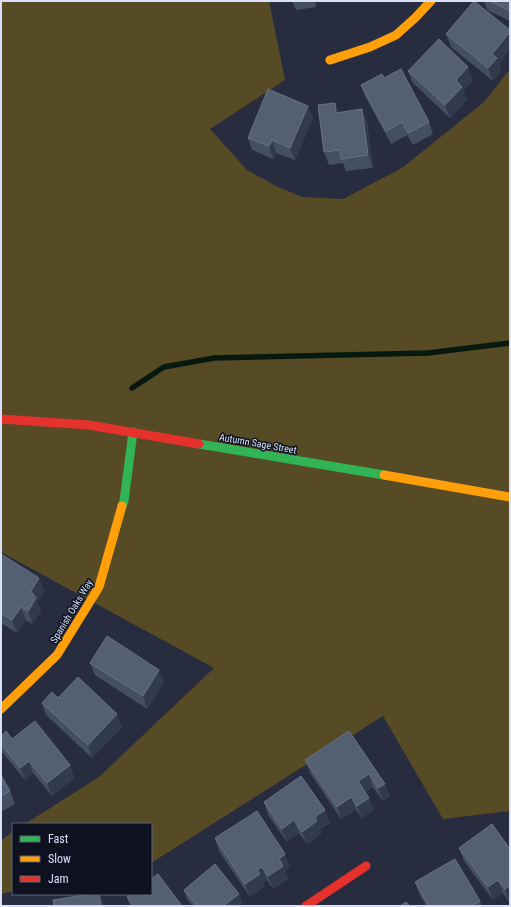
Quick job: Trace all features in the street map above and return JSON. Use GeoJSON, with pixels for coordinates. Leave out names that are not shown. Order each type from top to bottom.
{"type":"FeatureCollection","features":[{"type":"Feature","properties":{"kind":"street"},"geometry":{"type":"LineString","coordinates":[[330,60],[370,47],[396,35],[431,1]]}},
{"type":"Feature","properties":{"kind":"street","name":"Autumn Sage Street"},"geometry":{"type":"LineString","coordinates":[[1,419],[89,425],[510,497]]}},
{"type":"Feature","properties":{"kind":"street","name":"Spanish Oaks Way"},"geometry":{"type":"LineString","coordinates":[[1,709],[57,655],[99,587],[124,501],[133,432]]}},
{"type":"Feature","properties":{"kind":"street"},"geometry":{"type":"LineString","coordinates":[[306,906],[366,866]]}},
{"type":"Feature","properties":{"kind":"shaded area"},"geometry":{"type":"Polygon","coordinates":[[[1,1],[269,1],[285,80],[210,129],[247,170],[276,186],[302,197],[343,199],[402,168],[484,102],[510,69],[510,811],[443,819],[383,716],[152,862],[152,823],[27,823],[99,777],[214,668],[1,552],[1,1]]]}},
{"type":"Feature","properties":{"kind":"shaded area"},"geometry":{"type":"Polygon","coordinates":[[[12,833],[12,891],[1,894],[1,840],[12,833]]]}},
{"type":"Feature","properties":{"kind":"building"},"geometry":{"type":"Polygon","coordinates":[[[474,1],[510,30],[492,54],[497,58],[488,68],[446,34],[474,1]]]}},
{"type":"Feature","properties":{"kind":"building"},"geometry":{"type":"Polygon","coordinates":[[[490,1],[510,1],[510,11],[490,1]]]}},
{"type":"Feature","properties":{"kind":"building"},"geometry":{"type":"Polygon","coordinates":[[[439,39],[468,67],[456,80],[462,87],[445,105],[408,71],[439,39]]]}},
{"type":"Feature","properties":{"kind":"building"},"geometry":{"type":"Polygon","coordinates":[[[401,69],[429,122],[408,133],[402,122],[386,131],[361,85],[382,74],[384,78],[401,69]]]}},
{"type":"Feature","properties":{"kind":"building"},"geometry":{"type":"Polygon","coordinates":[[[268,89],[308,106],[290,148],[272,140],[269,146],[248,138],[268,89]]]}},
{"type":"Feature","properties":{"kind":"building"},"geometry":{"type":"Polygon","coordinates":[[[335,103],[336,113],[362,109],[368,155],[341,159],[340,150],[324,152],[318,105],[335,103]]]}},
{"type":"Feature","properties":{"kind":"building"},"geometry":{"type":"Polygon","coordinates":[[[1,554],[39,578],[31,591],[36,598],[28,611],[21,607],[12,620],[1,613],[1,554]]]}},
{"type":"Feature","properties":{"kind":"building"},"geometry":{"type":"Polygon","coordinates":[[[107,636],[159,670],[143,696],[90,663],[107,636]]]}},
{"type":"Feature","properties":{"kind":"building"},"geometry":{"type":"Polygon","coordinates":[[[78,677],[117,714],[88,745],[42,703],[52,692],[58,698],[78,677]]]}},
{"type":"Feature","properties":{"kind":"building"},"geometry":{"type":"Polygon","coordinates":[[[35,721],[70,765],[47,783],[29,761],[20,768],[1,744],[1,736],[6,731],[12,739],[35,721]]]}},
{"type":"Feature","properties":{"kind":"building"},"geometry":{"type":"Polygon","coordinates":[[[349,731],[385,784],[378,788],[369,774],[358,781],[369,798],[357,806],[351,797],[337,807],[305,760],[349,731]]]}},
{"type":"Feature","properties":{"kind":"building"},"geometry":{"type":"Polygon","coordinates":[[[1,775],[10,791],[1,796],[1,775]]]}},
{"type":"Feature","properties":{"kind":"building"},"geometry":{"type":"Polygon","coordinates":[[[301,776],[325,810],[315,817],[317,821],[302,832],[294,820],[282,829],[264,802],[301,776]]]}},
{"type":"Feature","properties":{"kind":"building"},"geometry":{"type":"Polygon","coordinates":[[[257,811],[285,854],[279,859],[283,866],[268,876],[262,867],[257,870],[260,874],[245,884],[215,838],[257,811]]]}},
{"type":"Feature","properties":{"kind":"building"},"geometry":{"type":"Polygon","coordinates":[[[492,824],[510,849],[510,885],[505,889],[498,880],[488,887],[459,848],[492,824]]]}},
{"type":"Feature","properties":{"kind":"building"},"geometry":{"type":"Polygon","coordinates":[[[455,859],[480,901],[471,906],[429,906],[415,882],[455,859]]]}},
{"type":"Feature","properties":{"kind":"building"},"geometry":{"type":"Polygon","coordinates":[[[215,864],[239,894],[223,906],[197,906],[184,890],[215,864]]]}},
{"type":"Feature","properties":{"kind":"building"},"geometry":{"type":"Polygon","coordinates":[[[158,874],[182,906],[134,906],[127,897],[130,895],[152,895],[152,878],[158,874]]]}},
{"type":"Feature","properties":{"kind":"building"},"geometry":{"type":"Polygon","coordinates":[[[85,895],[99,895],[101,906],[54,906],[53,900],[85,895]]]}},
{"type":"Feature","properties":{"kind":"building"},"geometry":{"type":"Polygon","coordinates":[[[406,902],[410,906],[400,906],[406,902]]]}},
{"type":"Feature","properties":{"kind":"waterway"},"geometry":{"type":"LineString","coordinates":[[132,388],[164,367],[214,358],[428,353],[510,343]]}},
{"type":"Feature","properties":{"kind":"traffic: fast"},"geometry":{"type":"LineString","coordinates":[[122,506],[124,501],[133,432]]}},
{"type":"Feature","properties":{"kind":"traffic: fast"},"geometry":{"type":"LineString","coordinates":[[199,444],[384,475]]}},
{"type":"Feature","properties":{"kind":"traffic: slow"},"geometry":{"type":"LineString","coordinates":[[330,60],[370,47],[396,35],[431,1]]}},
{"type":"Feature","properties":{"kind":"traffic: slow"},"geometry":{"type":"LineString","coordinates":[[384,475],[510,497]]}},
{"type":"Feature","properties":{"kind":"traffic: slow"},"geometry":{"type":"LineString","coordinates":[[1,709],[57,655],[99,587],[122,506]]}},
{"type":"Feature","properties":{"kind":"traffic: jam"},"geometry":{"type":"LineString","coordinates":[[1,419],[89,425],[199,444]]}},
{"type":"Feature","properties":{"kind":"traffic: jam"},"geometry":{"type":"LineString","coordinates":[[306,906],[366,866]]}}]}
